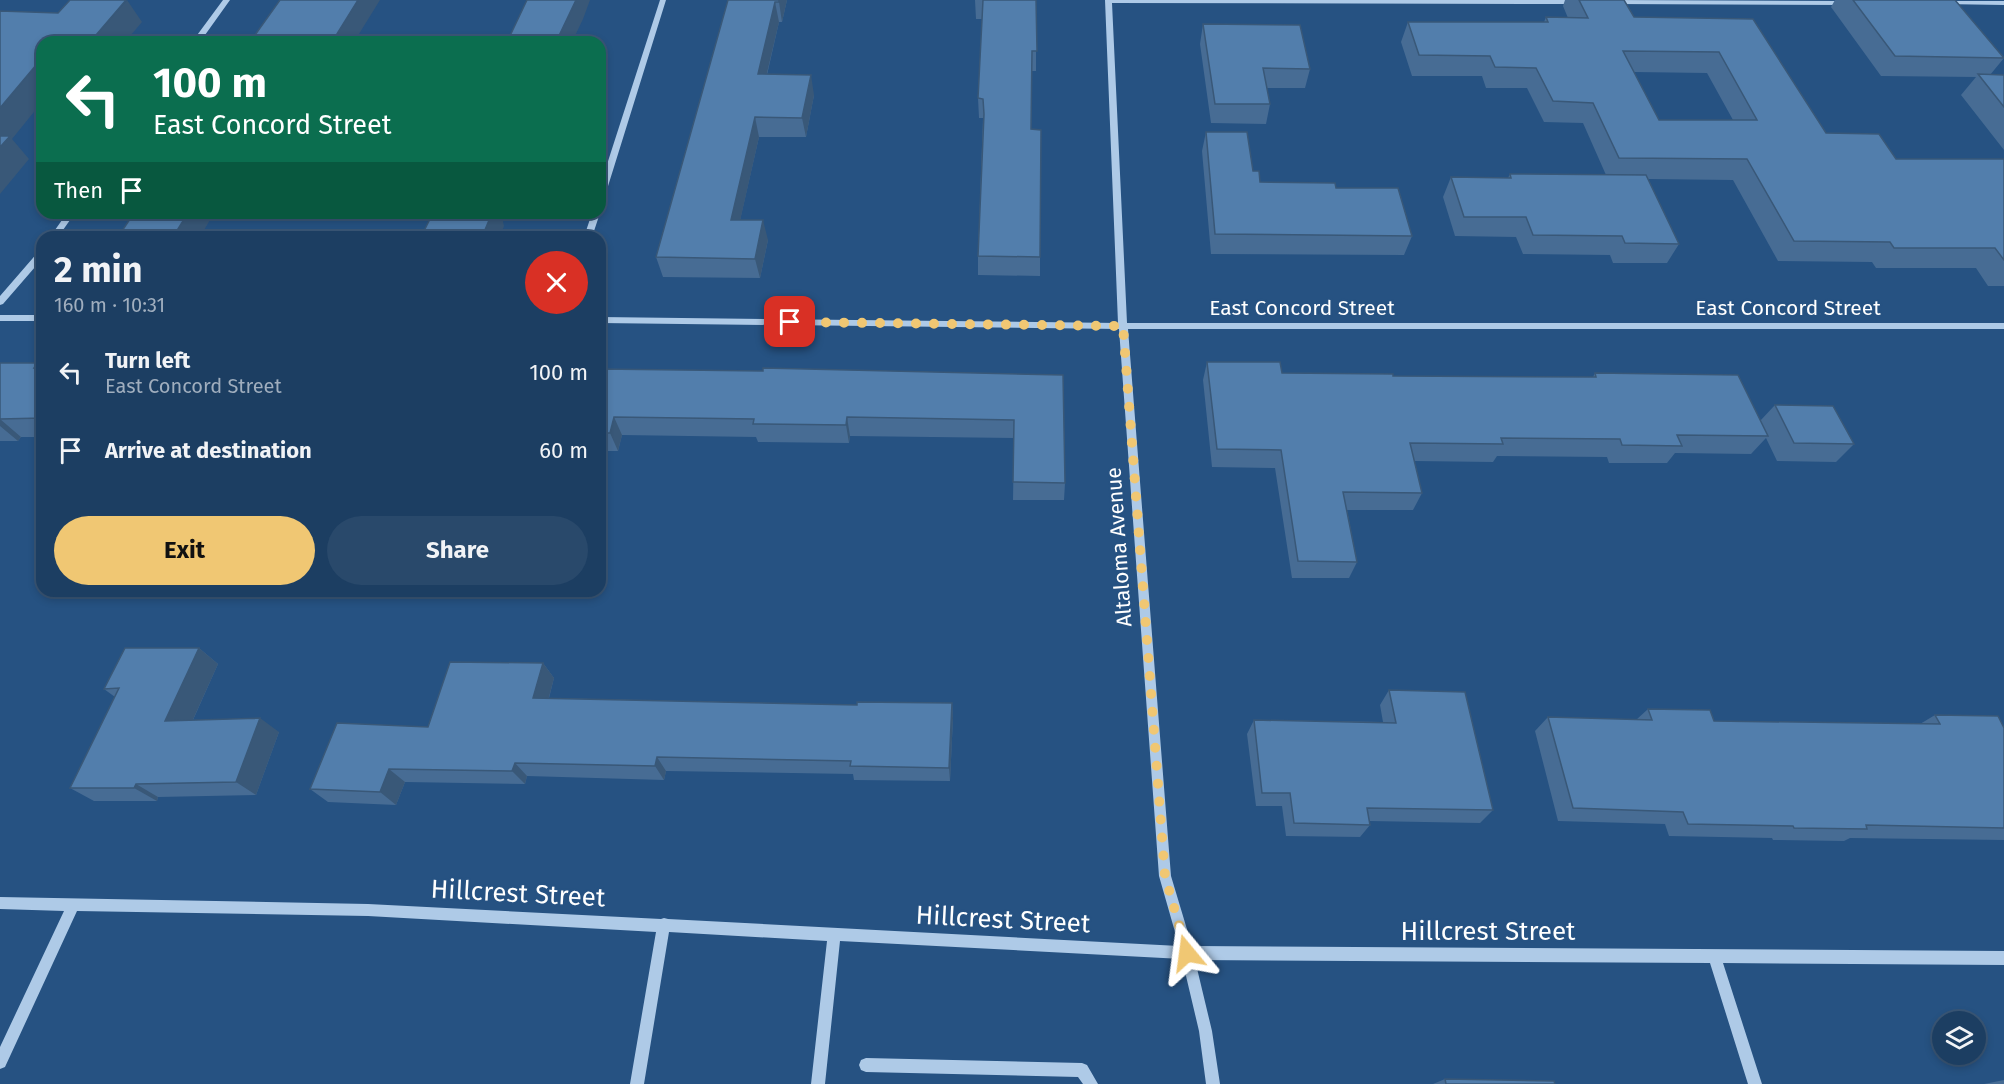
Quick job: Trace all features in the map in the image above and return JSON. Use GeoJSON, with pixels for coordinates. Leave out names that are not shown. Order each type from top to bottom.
{"type":"FeatureCollection","features":[{"type":"Feature","properties":{"kind":"street"},"geometry":{"type":"LineString","coordinates":[[200,36],[227,0]]}},
{"type":"Feature","properties":{"kind":"street"},"geometry":{"type":"LineString","coordinates":[[606,180],[663,0]]}},
{"type":"Feature","properties":{"kind":"street"},"geometry":{"type":"LineString","coordinates":[[1108,1],[1584,2]]}},
{"type":"Feature","properties":{"kind":"street","name":"Altaloma Avenue"},"geometry":{"type":"LineString","coordinates":[[1108,1],[1123,326],[1165,876],[1187,953],[1210,1051],[1213,1084]]}},
{"type":"Feature","properties":{"kind":"street"},"geometry":{"type":"LineString","coordinates":[[1607,2],[1856,3]]}},
{"type":"Feature","properties":{"kind":"street"},"geometry":{"type":"LineString","coordinates":[[1936,3],[2003,2]]}},
{"type":"Feature","properties":{"kind":"street"},"geometry":{"type":"LineString","coordinates":[[0,302],[36,260]]}},
{"type":"Feature","properties":{"kind":"street"},"geometry":{"type":"LineString","coordinates":[[0,318],[36,318]]}},
{"type":"Feature","properties":{"kind":"street","name":"East Concord Street"},"geometry":{"type":"LineString","coordinates":[[606,320],[1123,326],[2004,326]]}},
{"type":"Feature","properties":{"kind":"street","name":"Hillcrest Street"},"geometry":{"type":"LineString","coordinates":[[0,903],[368,910],[1187,953],[2004,958]]}},
{"type":"Feature","properties":{"kind":"street"},"geometry":{"type":"LineString","coordinates":[[0,1062],[74,905]]}},
{"type":"Feature","properties":{"kind":"street"},"geometry":{"type":"LineString","coordinates":[[637,1084],[664,924]]}},
{"type":"Feature","properties":{"kind":"street"},"geometry":{"type":"LineString","coordinates":[[818,1084],[834,934]]}},
{"type":"Feature","properties":{"kind":"street"},"geometry":{"type":"LineString","coordinates":[[1714,956],[1755,1084]]}},
{"type":"Feature","properties":{"kind":"street"},"geometry":{"type":"LineString","coordinates":[[866,1065],[1082,1070],[1091,1084]]}},
{"type":"Feature","properties":{"kind":"building"},"geometry":{"type":"Polygon","coordinates":[[[70,0],[126,0],[95,36],[36,36],[36,65],[0,108],[0,11],[58,13],[70,0]]]}},
{"type":"Feature","properties":{"kind":"building"},"geometry":{"type":"Polygon","coordinates":[[[280,0],[358,0],[336,36],[254,36],[280,0]]]}},
{"type":"Feature","properties":{"kind":"building"},"geometry":{"type":"Polygon","coordinates":[[[527,0],[576,0],[559,36],[510,36],[527,0]]]}},
{"type":"Feature","properties":{"kind":"building"},"geometry":{"type":"Polygon","coordinates":[[[728,0],[779,0],[775,2],[758,74],[811,75],[802,118],[755,117],[731,220],[763,220],[755,259],[656,257],[728,0]]]}},
{"type":"Feature","properties":{"kind":"building"},"geometry":{"type":"Polygon","coordinates":[[[983,0],[1036,0],[1037,51],[1032,51],[1031,129],[1041,130],[1040,257],[978,256],[984,114],[983,99],[978,98],[983,0]]]}},
{"type":"Feature","properties":{"kind":"building"},"geometry":{"type":"Polygon","coordinates":[[[1579,0],[1624,0],[1634,17],[1753,19],[1826,133],[1879,134],[1896,159],[2004,159],[2004,260],[1995,248],[1894,248],[1890,242],[1794,241],[1747,159],[1619,158],[1593,103],[1553,101],[1536,68],[1495,67],[1490,56],[1419,55],[1408,22],[1548,22],[1546,17],[1588,18],[1579,0]],[[1623,51],[1659,120],[1757,120],[1719,52],[1623,51]]]}},
{"type":"Feature","properties":{"kind":"building"},"geometry":{"type":"Polygon","coordinates":[[[1853,0],[1955,0],[2004,58],[1895,56],[1853,0]]]}},
{"type":"Feature","properties":{"kind":"building"},"geometry":{"type":"Polygon","coordinates":[[[1203,24],[1300,25],[1310,69],[1263,68],[1270,104],[1215,104],[1203,24]]]}},
{"type":"Feature","properties":{"kind":"building"},"geometry":{"type":"Polygon","coordinates":[[[1978,74],[2004,75],[2004,107],[1978,74]]]}},
{"type":"Feature","properties":{"kind":"building"},"geometry":{"type":"Polygon","coordinates":[[[1206,132],[1247,132],[1253,171],[1259,171],[1260,182],[1335,183],[1336,188],[1398,188],[1412,236],[1215,234],[1206,132]]]}},
{"type":"Feature","properties":{"kind":"building"},"geometry":{"type":"Polygon","coordinates":[[[0,136],[10,136],[0,147],[0,136]]]}},
{"type":"Feature","properties":{"kind":"building"},"geometry":{"type":"Polygon","coordinates":[[[1510,174],[1646,175],[1679,244],[1625,243],[1622,236],[1533,235],[1526,217],[1464,217],[1451,177],[1511,178],[1510,174]]]}},
{"type":"Feature","properties":{"kind":"building"},"geometry":{"type":"Polygon","coordinates":[[[130,219],[184,219],[177,231],[122,231],[130,219]]]}},
{"type":"Feature","properties":{"kind":"building"},"geometry":{"type":"Polygon","coordinates":[[[430,219],[490,219],[484,231],[424,231],[430,219]]]}},
{"type":"Feature","properties":{"kind":"building"},"geometry":{"type":"Polygon","coordinates":[[[1207,362],[1280,362],[1282,373],[1393,374],[1393,376],[1596,377],[1595,373],[1738,375],[1768,436],[1677,435],[1682,446],[1622,445],[1620,439],[1501,438],[1503,444],[1410,443],[1422,493],[1343,492],[1357,562],[1298,561],[1281,450],[1217,449],[1207,362]]]}},
{"type":"Feature","properties":{"kind":"building"},"geometry":{"type":"Polygon","coordinates":[[[0,363],[36,363],[34,368],[36,368],[36,418],[0,419],[0,363]]]}},
{"type":"Feature","properties":{"kind":"building"},"geometry":{"type":"Polygon","coordinates":[[[763,368],[1063,375],[1065,483],[1013,482],[1014,420],[847,417],[846,425],[753,424],[754,419],[614,417],[610,433],[606,433],[606,369],[763,371],[763,368]]]}},
{"type":"Feature","properties":{"kind":"building"},"geometry":{"type":"Polygon","coordinates":[[[1775,405],[1833,406],[1854,444],[1794,443],[1775,405]]]}},
{"type":"Feature","properties":{"kind":"building"},"geometry":{"type":"Polygon","coordinates":[[[125,648],[199,648],[165,721],[260,718],[236,782],[136,784],[134,788],[70,788],[119,688],[104,689],[125,648]]]}},
{"type":"Feature","properties":{"kind":"building"},"geometry":{"type":"Polygon","coordinates":[[[450,662],[543,663],[533,698],[857,705],[857,702],[952,703],[949,768],[850,766],[851,761],[657,757],[655,766],[515,763],[512,771],[389,769],[380,792],[310,789],[337,723],[428,727],[450,662]]]}},
{"type":"Feature","properties":{"kind":"building"},"geometry":{"type":"Polygon","coordinates":[[[1389,690],[1465,692],[1493,810],[1367,808],[1370,825],[1294,823],[1290,793],[1262,793],[1254,720],[1396,723],[1389,690]]]}},
{"type":"Feature","properties":{"kind":"building"},"geometry":{"type":"Polygon","coordinates":[[[1648,709],[1710,710],[1714,721],[1940,724],[1935,715],[1998,716],[2004,728],[2004,828],[1866,825],[1867,829],[1688,824],[1683,812],[1573,808],[1548,717],[1652,720],[1648,709]]]}},
{"type":"Feature","properties":{"kind":"building"},"geometry":{"type":"Polygon","coordinates":[[[1445,1079],[1554,1081],[1555,1084],[1446,1084],[1445,1079]]]}},
{"type":"Feature","properties":{"kind":"route"},"geometry":{"type":"LineString","coordinates":[[790,322],[1123,326],[1165,876],[1187,953]]}}]}
